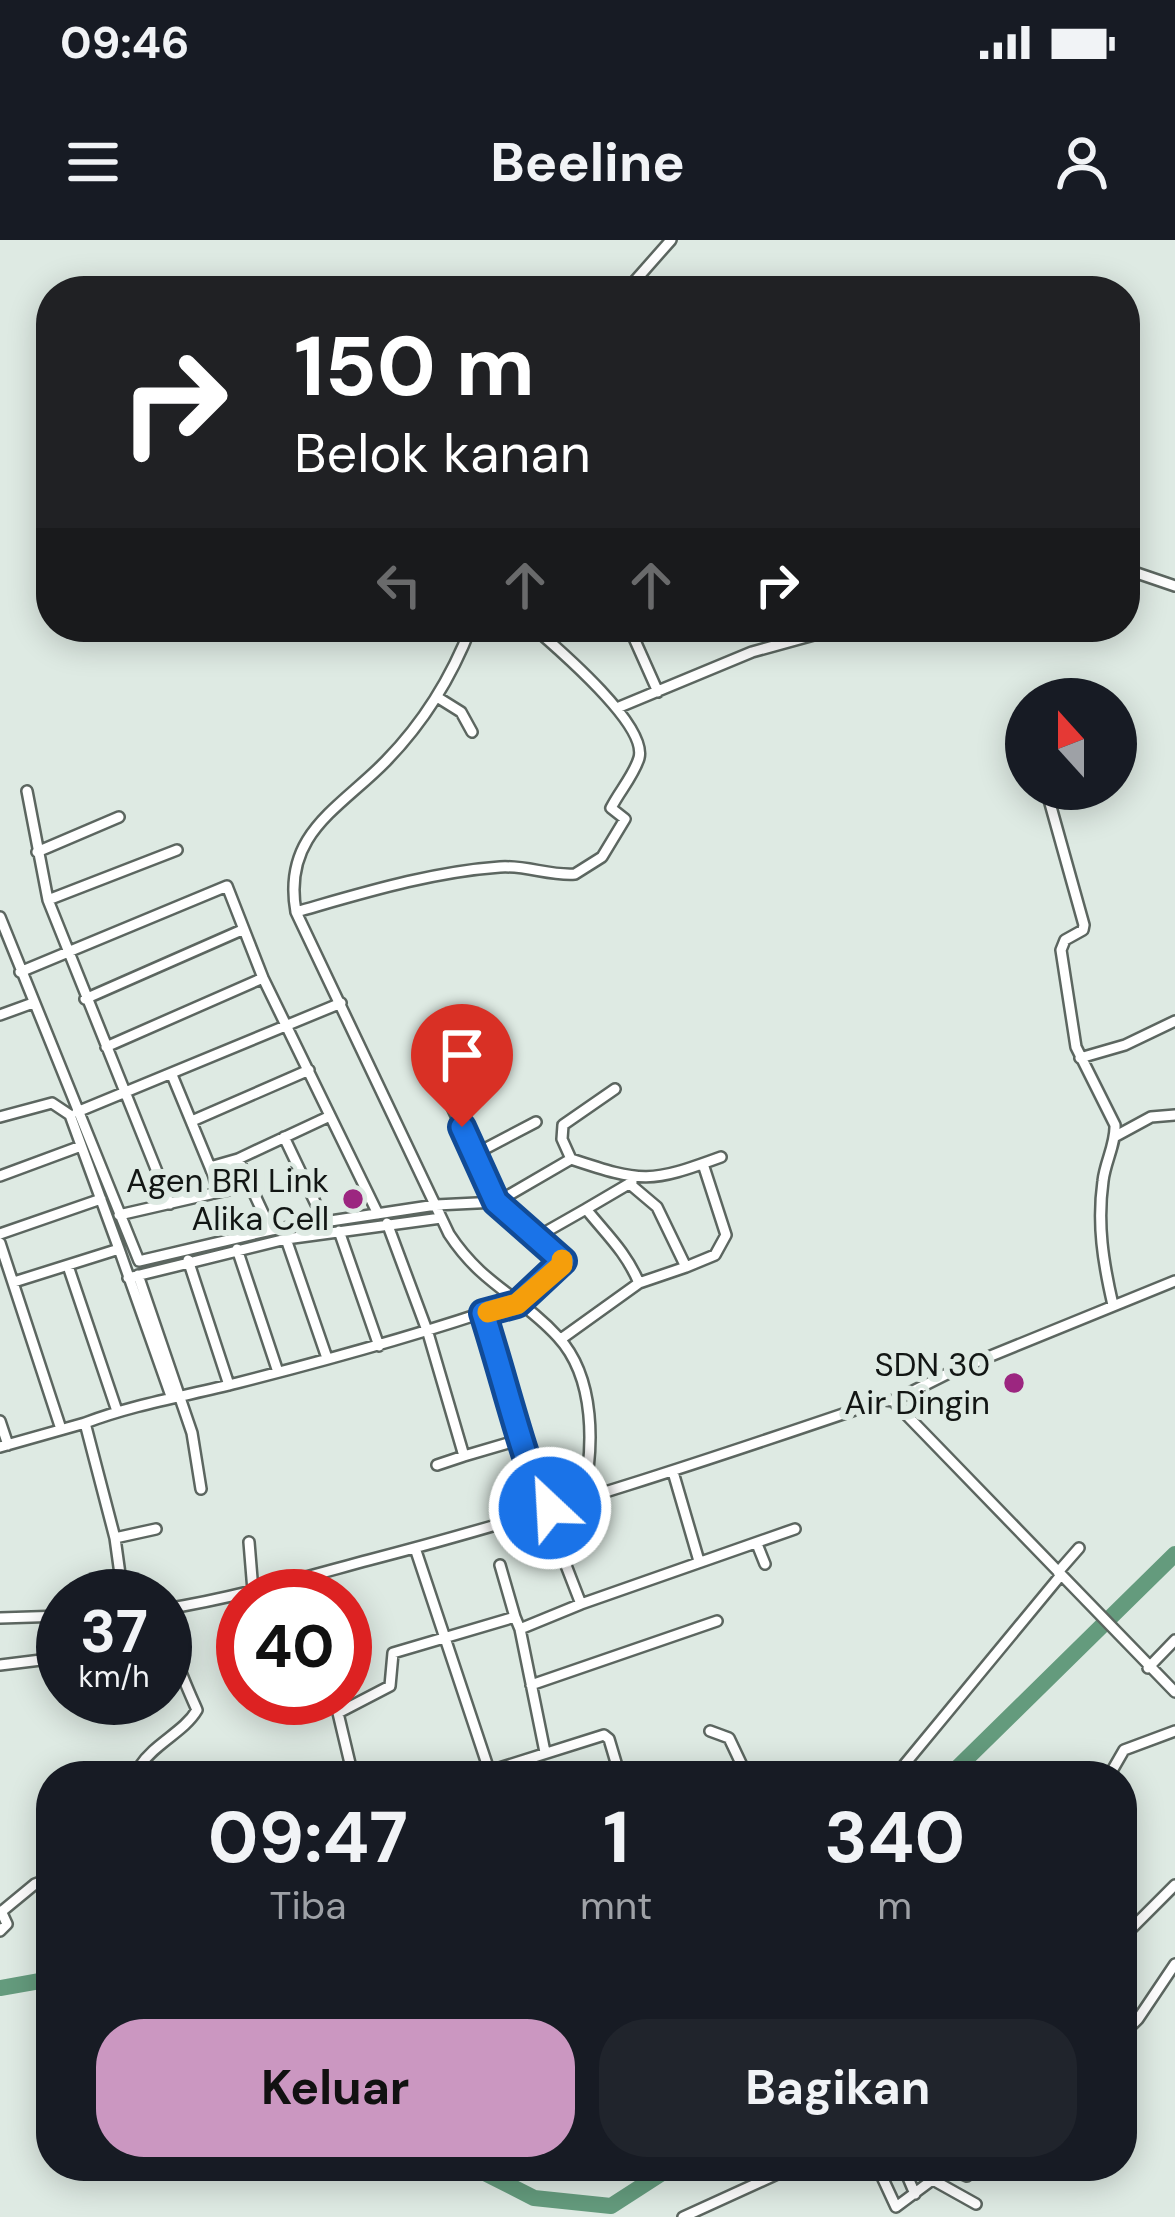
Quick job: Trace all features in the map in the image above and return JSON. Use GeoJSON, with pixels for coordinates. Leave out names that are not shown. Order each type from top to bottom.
{"type":"FeatureCollection","features":[{"type":"Feature","properties":{"kind":"street"},"geometry":{"type":"LineString","coordinates":[[639,276],[670,240]]}},
{"type":"Feature","properties":{"kind":"street"},"geometry":{"type":"LineString","coordinates":[[1140,573],[1175,586]]}},
{"type":"Feature","properties":{"kind":"street"},"geometry":{"type":"LineString","coordinates":[[464,642],[437,697],[388,760],[323,816],[299,853],[292,889],[296,912],[441,1218],[464,1257],[561,1339],[583,1388],[590,1424],[583,1498]]}},
{"type":"Feature","properties":{"kind":"street"},"geometry":{"type":"LineString","coordinates":[[296,912],[403,882],[465,872],[506,866],[564,874],[595,864],[625,819],[611,808],[640,754],[616,708],[550,642]]}},
{"type":"Feature","properties":{"kind":"street"},"geometry":{"type":"LineString","coordinates":[[636,642],[658,692]]}},
{"type":"Feature","properties":{"kind":"street"},"geometry":{"type":"LineString","coordinates":[[616,708],[752,652],[788,642]]}},
{"type":"Feature","properties":{"kind":"street"},"geometry":{"type":"LineString","coordinates":[[437,697],[460,712],[472,732]]}},
{"type":"Feature","properties":{"kind":"street"},"geometry":{"type":"LineString","coordinates":[[27,791],[48,900],[170,1204]]}},
{"type":"Feature","properties":{"kind":"street"},"geometry":{"type":"LineString","coordinates":[[1052,810],[1084,925],[1065,940],[1061,950],[1080,1058],[1112,1115],[1116,1136],[1103,1174],[1099,1231],[1113,1305]]}},
{"type":"Feature","properties":{"kind":"street"},"geometry":{"type":"LineString","coordinates":[[38,852],[119,817]]}},
{"type":"Feature","properties":{"kind":"street"},"geometry":{"type":"LineString","coordinates":[[48,900],[177,850]]}},
{"type":"Feature","properties":{"kind":"street"},"geometry":{"type":"LineString","coordinates":[[20,972],[223,885],[230,889],[263,978],[377,1214]]}},
{"type":"Feature","properties":{"kind":"street"},"geometry":{"type":"LineString","coordinates":[[0,917],[139,1261],[324,1221],[436,1205],[496,1202],[571,1159]]}},
{"type":"Feature","properties":{"kind":"street"},"geometry":{"type":"LineString","coordinates":[[85,999],[242,931]]}},
{"type":"Feature","properties":{"kind":"street"},"geometry":{"type":"LineString","coordinates":[[106,1047],[263,978]]}},
{"type":"Feature","properties":{"kind":"street"},"geometry":{"type":"LineString","coordinates":[[0,1015],[33,1003]]}},
{"type":"Feature","properties":{"kind":"street"},"geometry":{"type":"LineString","coordinates":[[77,1112],[341,1003]]}},
{"type":"Feature","properties":{"kind":"street"},"geometry":{"type":"LineString","coordinates":[[1080,1058],[1126,1045],[1175,1021]]}},
{"type":"Feature","properties":{"kind":"street"},"geometry":{"type":"LineString","coordinates":[[193,1121],[309,1070]]}},
{"type":"Feature","properties":{"kind":"street"},"geometry":{"type":"LineString","coordinates":[[172,1075],[219,1192]]}},
{"type":"Feature","properties":{"kind":"street"},"geometry":{"type":"LineString","coordinates":[[615,1090],[563,1125],[562,1138],[571,1159],[632,1182],[657,1207],[686,1267]]}},
{"type":"Feature","properties":{"kind":"street"},"geometry":{"type":"LineString","coordinates":[[0,1421],[4,1446],[175,1394],[230,1385],[428,1333],[516,1303],[563,1264],[496,1202],[449,1101]]}},
{"type":"Feature","properties":{"kind":"street"},"geometry":{"type":"LineString","coordinates":[[0,1118],[42,1104],[61,1106],[70,1115],[192,1433],[201,1489]]}},
{"type":"Feature","properties":{"kind":"street"},"geometry":{"type":"LineString","coordinates":[[1116,1136],[1151,1118],[1175,1115]]}},
{"type":"Feature","properties":{"kind":"street"},"geometry":{"type":"LineString","coordinates":[[210,1167],[238,1160],[330,1116]]}},
{"type":"Feature","properties":{"kind":"street"},"geometry":{"type":"LineString","coordinates":[[475,1154],[536,1122]]}},
{"type":"Feature","properties":{"kind":"street"},"geometry":{"type":"LineString","coordinates":[[284,1137],[324,1221]]}},
{"type":"Feature","properties":{"kind":"street"},"geometry":{"type":"LineString","coordinates":[[0,1176],[81,1146]]}},
{"type":"Feature","properties":{"kind":"street"},"geometry":{"type":"LineString","coordinates":[[536,1238],[632,1182],[722,1157]]}},
{"type":"Feature","properties":{"kind":"street"},"geometry":{"type":"LineString","coordinates":[[238,1160],[271,1230]]}},
{"type":"Feature","properties":{"kind":"street"},"geometry":{"type":"LineString","coordinates":[[561,1339],[639,1283],[715,1255],[726,1235],[703,1164]]}},
{"type":"Feature","properties":{"kind":"street"},"geometry":{"type":"LineString","coordinates":[[119,1215],[250,1186]]}},
{"type":"Feature","properties":{"kind":"street"},"geometry":{"type":"LineString","coordinates":[[0,1234],[101,1199]]}},
{"type":"Feature","properties":{"kind":"street"},"geometry":{"type":"LineString","coordinates":[[586,1209],[617,1241],[639,1283]]}},
{"type":"Feature","properties":{"kind":"street"},"geometry":{"type":"LineString","coordinates":[[133,1277],[286,1239],[441,1218]]}},
{"type":"Feature","properties":{"kind":"street"},"geometry":{"type":"LineString","coordinates":[[387,1223],[428,1333],[464,1456]]}},
{"type":"Feature","properties":{"kind":"street"},"geometry":{"type":"LineString","coordinates":[[339,1231],[379,1346]]}},
{"type":"Feature","properties":{"kind":"street"},"geometry":{"type":"LineString","coordinates":[[286,1239],[327,1358]]}},
{"type":"Feature","properties":{"kind":"street"},"geometry":{"type":"LineString","coordinates":[[0,1244],[61,1429]]}},
{"type":"Feature","properties":{"kind":"street"},"geometry":{"type":"LineString","coordinates":[[14,1282],[118,1249]]}},
{"type":"Feature","properties":{"kind":"street"},"geometry":{"type":"LineString","coordinates":[[237,1249],[278,1372]]}},
{"type":"Feature","properties":{"kind":"street"},"geometry":{"type":"LineString","coordinates":[[188,1260],[230,1385]]}},
{"type":"Feature","properties":{"kind":"street"},"geometry":{"type":"LineString","coordinates":[[68,1266],[117,1411]]}},
{"type":"Feature","properties":{"kind":"street"},"geometry":{"type":"LineString","coordinates":[[336,1569],[673,1472],[884,1400],[893,1401],[949,1373],[1175,1281]]}},
{"type":"Feature","properties":{"kind":"street"},"geometry":{"type":"LineString","coordinates":[[483,1313],[545,1510],[581,1604]]}},
{"type":"Feature","properties":{"kind":"street"},"geometry":{"type":"LineString","coordinates":[[893,1401],[1175,1692]]}},
{"type":"Feature","properties":{"kind":"street"},"geometry":{"type":"LineString","coordinates":[[85,1423],[119,1569]]}},
{"type":"Feature","properties":{"kind":"street"},"geometry":{"type":"LineString","coordinates":[[437,1466],[522,1439]]}},
{"type":"Feature","properties":{"kind":"street"},"geometry":{"type":"LineString","coordinates":[[673,1472],[699,1561]]}},
{"type":"Feature","properties":{"kind":"street"},"geometry":{"type":"LineString","coordinates":[[115,1538],[157,1529]]}},
{"type":"Feature","properties":{"kind":"street"},"geometry":{"type":"LineString","coordinates":[[520,1629],[795,1529]]}},
{"type":"Feature","properties":{"kind":"street"},"geometry":{"type":"LineString","coordinates":[[249,1541],[251,1569]]}},
{"type":"Feature","properties":{"kind":"street"},"geometry":{"type":"LineString","coordinates":[[757,1544],[765,1564]]}},
{"type":"Feature","properties":{"kind":"street"},"geometry":{"type":"LineString","coordinates":[[415,1548],[488,1761]]}},
{"type":"Feature","properties":{"kind":"street"},"geometry":{"type":"LineString","coordinates":[[907,1761],[1079,1548]]}},
{"type":"Feature","properties":{"kind":"street"},"geometry":{"type":"LineString","coordinates":[[500,1565],[520,1629],[545,1752]]}},
{"type":"Feature","properties":{"kind":"street"},"geometry":{"type":"LineString","coordinates":[[349,1761],[338,1713],[390,1686],[393,1652],[515,1617]]}},
{"type":"Feature","properties":{"kind":"street"},"geometry":{"type":"LineString","coordinates":[[1,1620],[36,1618]]}},
{"type":"Feature","properties":{"kind":"street"},"geometry":{"type":"LineString","coordinates":[[531,1685],[717,1621]]}},
{"type":"Feature","properties":{"kind":"street"},"geometry":{"type":"LineString","coordinates":[[1145,1664],[1175,1640]]}},
{"type":"Feature","properties":{"kind":"street"},"geometry":{"type":"LineString","coordinates":[[0,1665],[36,1660]]}},
{"type":"Feature","properties":{"kind":"street"},"geometry":{"type":"LineString","coordinates":[[144,1761],[183,1725]]}},
{"type":"Feature","properties":{"kind":"street"},"geometry":{"type":"LineString","coordinates":[[710,1731],[729,1738],[740,1761]]}},
{"type":"Feature","properties":{"kind":"street"},"geometry":{"type":"LineString","coordinates":[[1118,1761],[1124,1750],[1175,1731]]}},
{"type":"Feature","properties":{"kind":"street"},"geometry":{"type":"LineString","coordinates":[[521,1761],[604,1736],[609,1738],[616,1761]]}},
{"type":"Feature","properties":{"kind":"street"},"geometry":{"type":"LineString","coordinates":[[0,1931],[7,1924],[1,1910],[36,1884]]}},
{"type":"Feature","properties":{"kind":"street"},"geometry":{"type":"LineString","coordinates":[[1137,1923],[1175,1885]]}},
{"type":"Feature","properties":{"kind":"street"},"geometry":{"type":"LineString","coordinates":[[1137,2020],[1175,1964]]}},
{"type":"Feature","properties":{"kind":"street"},"geometry":{"type":"LineString","coordinates":[[683,2217],[762,2181]]}},
{"type":"Feature","properties":{"kind":"street"},"geometry":{"type":"LineString","coordinates":[[884,2181],[898,2212],[932,2181]]}},
{"type":"Feature","properties":{"kind":"street"},"geometry":{"type":"LineString","coordinates":[[909,2181],[914,2194]]}},
{"type":"Feature","properties":{"kind":"street"},"geometry":{"type":"LineString","coordinates":[[935,2181],[976,2204]]}},
{"type":"Feature","properties":{"kind":"waterway"},"geometry":{"type":"LineString","coordinates":[[964,1761],[1175,1554]]}},
{"type":"Feature","properties":{"kind":"waterway"},"geometry":{"type":"LineString","coordinates":[[0,1988],[36,1982]]}},
{"type":"Feature","properties":{"kind":"waterway"},"geometry":{"type":"LineString","coordinates":[[501,2181],[534,2198],[611,2206],[650,2181]]}},
{"type":"Feature","properties":{"kind":"slow traffic"},"geometry":{"type":"LineString","coordinates":[[488,1312],[517,1304],[562,1260]]}},
{"type":"Feature","properties":{"kind":"place","name":"Agen BRI Link Alika Cell"},"geometry":{"type":"Point","coordinates":[353,1199]}},
{"type":"Feature","properties":{"kind":"place","name":"SDN 30 Air Dingin"},"geometry":{"type":"Point","coordinates":[1014,1383]}},
{"type":"Feature","properties":{"kind":"route"},"geometry":{"type":"LineString","coordinates":[[462,1127],[496,1202],[563,1261],[517,1304],[483,1313],[529,1470],[545,1510],[550,1508]]}}]}
